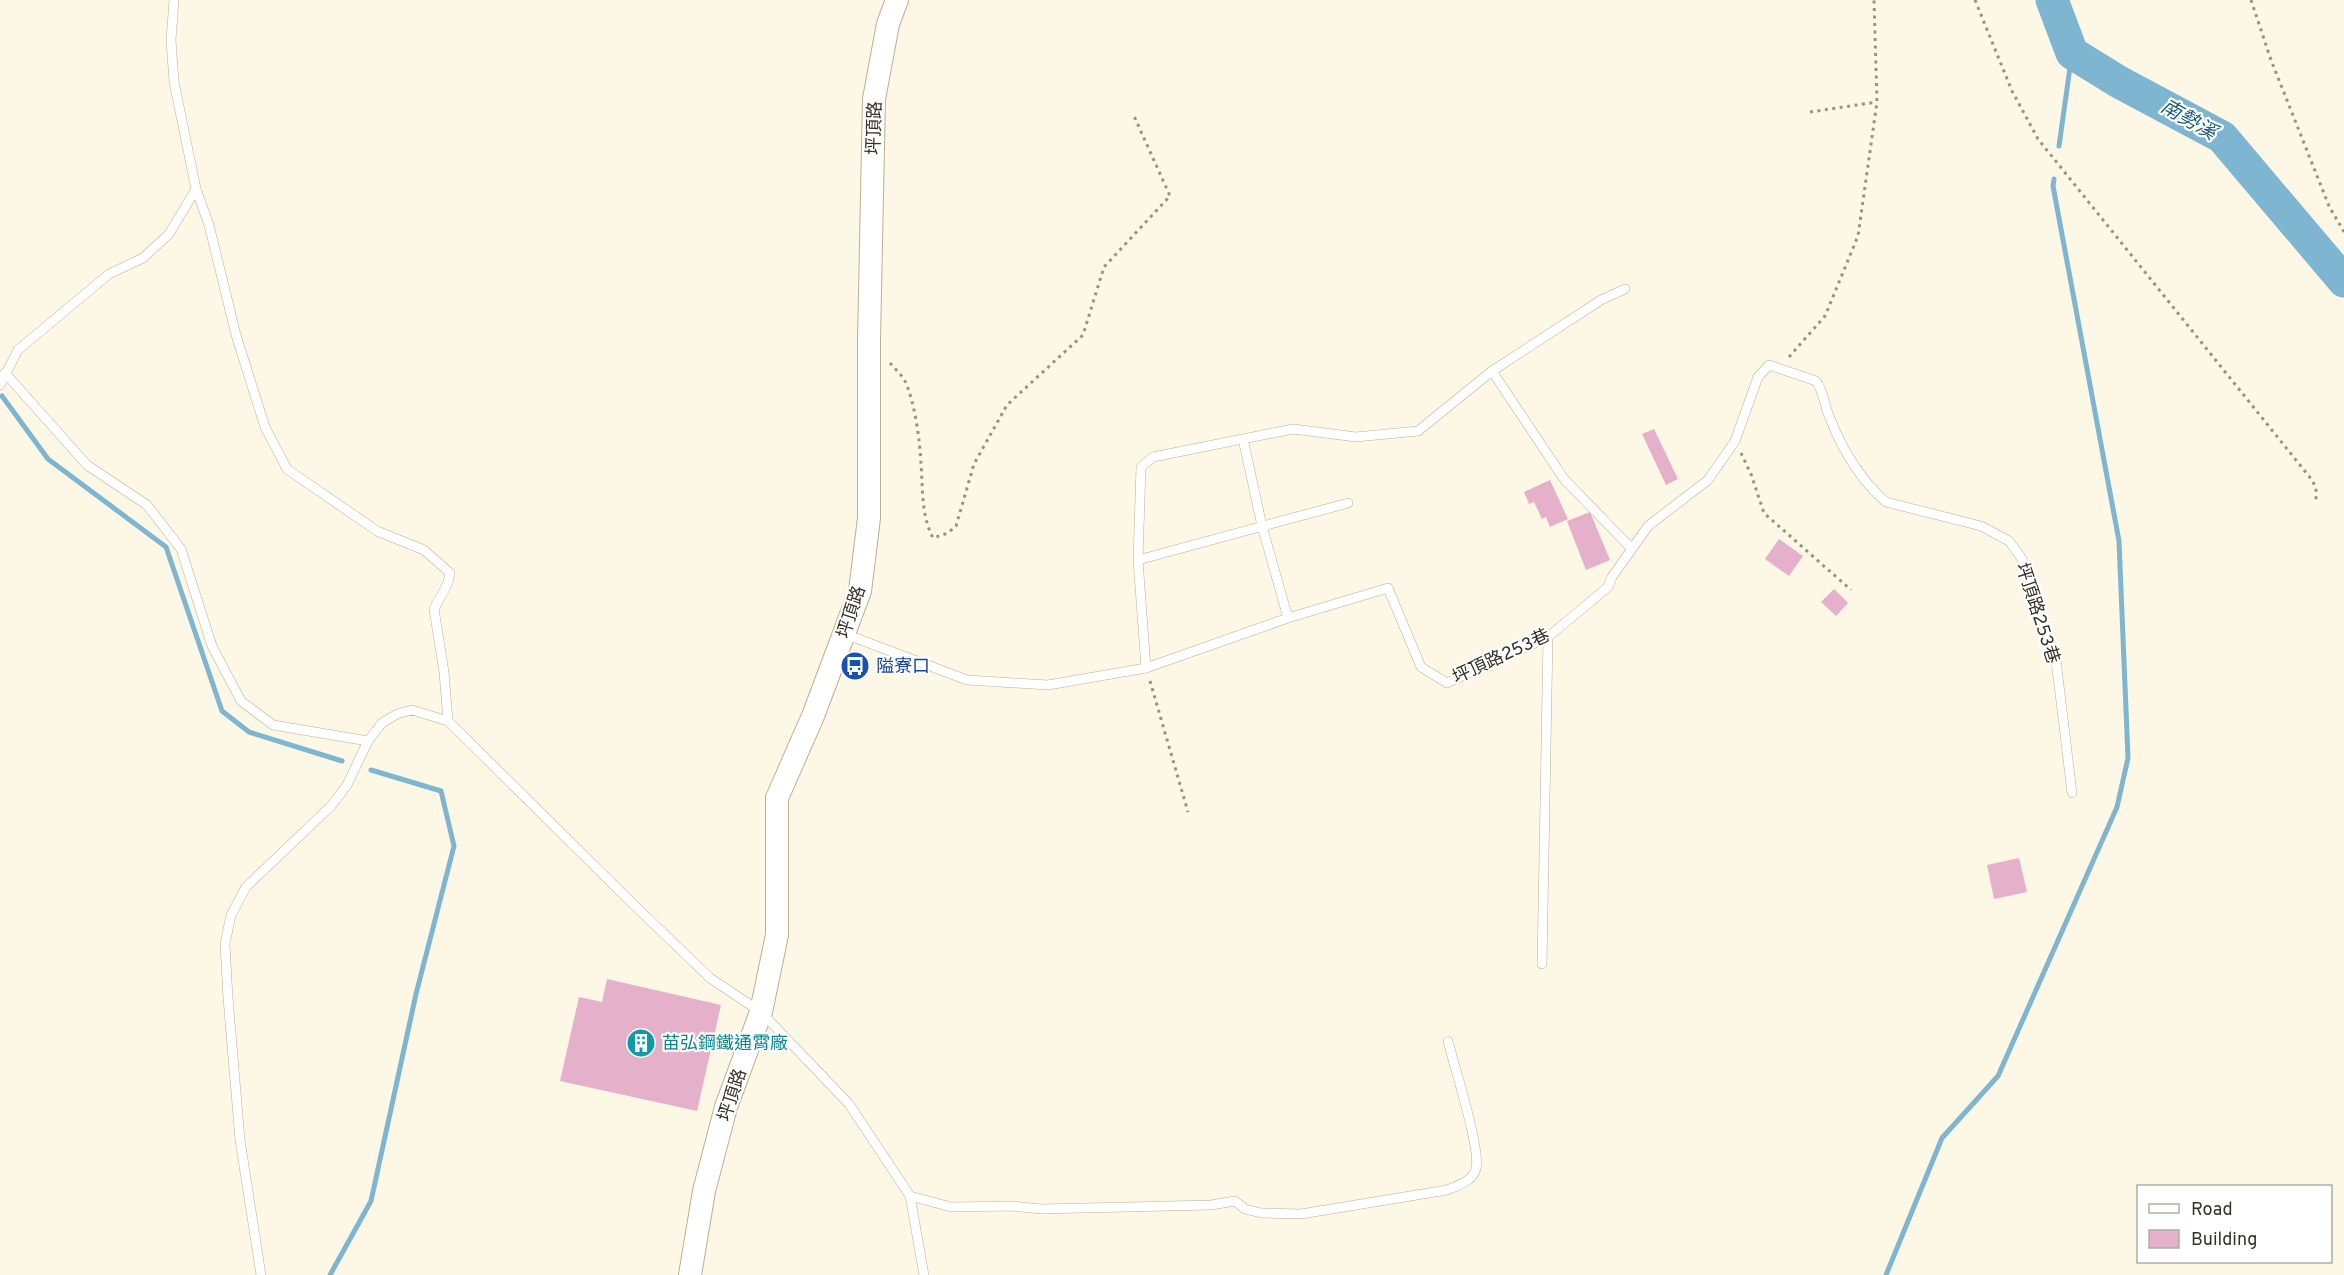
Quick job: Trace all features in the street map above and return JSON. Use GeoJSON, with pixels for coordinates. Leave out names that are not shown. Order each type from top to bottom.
{"type":"FeatureCollection","features":[{"type":"Feature","properties":{"kind":"street","name":"坪頂路"},"geometry":{"type":"LineString","coordinates":[[690,1275],[704,1191],[726,1107],[761,1012],[777,935],[777,798],[813,716],[860,591],[869,518],[869,340],[874,99],[888,24],[897,0]]}},
{"type":"Feature","properties":{"kind":"lane"},"geometry":{"type":"LineString","coordinates":[[174,0],[171,40],[174,82],[196,189],[209,225],[236,335],[265,427],[287,469],[377,531],[424,550],[450,573],[448,583],[434,609],[444,672],[448,721]]}},
{"type":"Feature","properties":{"kind":"lane"},"geometry":{"type":"LineString","coordinates":[[0,385],[2,376],[18,350],[109,274],[143,258],[169,234],[196,189]]}},
{"type":"Feature","properties":{"kind":"lane"},"geometry":{"type":"LineString","coordinates":[[1146,668],[1138,560],[1142,467],[1153,457],[1293,429],[1356,437],[1418,431],[1492,371],[1601,300],[1625,289]]}},
{"type":"Feature","properties":{"kind":"lane","name":"坪頂路253巷"},"geometry":{"type":"LineString","coordinates":[[844,634],[967,681],[1048,686],[1146,668],[1288,618],[1388,588],[1421,667],[1447,683],[1548,638],[1608,587],[1631,548],[1648,526],[1708,480],[1734,441],[1758,377],[1769,365],[1816,381],[1821,387],[1840,443],[1856,470],[1875,493],[1886,502],[1981,526],[2009,541],[2022,559],[2056,660],[2072,793]]}},
{"type":"Feature","properties":{"kind":"lane"},"geometry":{"type":"LineString","coordinates":[[1492,371],[1564,479],[1631,548]]}},
{"type":"Feature","properties":{"kind":"lane"},"geometry":{"type":"LineString","coordinates":[[2,376],[87,465],[147,505],[181,549],[212,646],[241,701],[273,725],[368,741]]}},
{"type":"Feature","properties":{"kind":"lane"},"geometry":{"type":"LineString","coordinates":[[1243,439],[1262,526],[1288,618]]}},
{"type":"Feature","properties":{"kind":"lane"},"geometry":{"type":"LineString","coordinates":[[1138,560],[1348,503]]}},
{"type":"Feature","properties":{"kind":"lane"},"geometry":{"type":"LineString","coordinates":[[1542,964],[1548,638]]}},
{"type":"Feature","properties":{"kind":"lane"},"geometry":{"type":"LineString","coordinates":[[261,1275],[240,1140],[228,998],[225,944],[231,915],[246,887],[331,806],[347,785],[368,741],[382,723],[397,714],[412,710],[448,721],[710,978],[761,1012],[849,1104],[910,1196],[924,1275]]}},
{"type":"Feature","properties":{"kind":"lane"},"geometry":{"type":"LineString","coordinates":[[910,1196],[951,1207],[1107,1208],[1211,1205],[1235,1202],[1245,1209],[1261,1213],[1301,1214],[1447,1190],[1469,1181],[1476,1169],[1476,1149],[1448,1041]]}},
{"type":"Feature","properties":{"kind":"path"},"geometry":{"type":"LineString","coordinates":[[1780,367],[1825,316],[1858,236],[1877,102],[1874,0]]}},
{"type":"Feature","properties":{"kind":"path"},"geometry":{"type":"LineString","coordinates":[[1975,0],[2012,92],[2038,139],[2312,480],[2316,488],[2316,501]]}},
{"type":"Feature","properties":{"kind":"path"},"geometry":{"type":"LineString","coordinates":[[2251,0],[2271,60],[2329,206],[2344,232]]}},
{"type":"Feature","properties":{"kind":"path"},"geometry":{"type":"LineString","coordinates":[[1810,112],[1877,102]]}},
{"type":"Feature","properties":{"kind":"path"},"geometry":{"type":"LineString","coordinates":[[869,340],[905,380],[914,414],[921,463],[922,502],[927,526],[933,538],[948,533],[956,526],[974,464],[1007,405],[1083,336],[1104,267],[1170,196],[1134,116]]}},
{"type":"Feature","properties":{"kind":"path"},"geometry":{"type":"LineString","coordinates":[[1734,441],[1751,474],[1764,513],[1851,590]]}},
{"type":"Feature","properties":{"kind":"path"},"geometry":{"type":"LineString","coordinates":[[1146,668],[1188,812]]}},
{"type":"Feature","properties":{"kind":"building"},"geometry":{"type":"Polygon","coordinates":[[[1654,429],[1678,479],[1666,485],[1642,434],[1654,429]]]}},
{"type":"Feature","properties":{"kind":"building"},"geometry":{"type":"Polygon","coordinates":[[[1550,480],[1568,519],[1550,527],[1546,517],[1542,519],[1534,502],[1529,504],[1524,492],[1550,480]]]}},
{"type":"Feature","properties":{"kind":"building"},"geometry":{"type":"Polygon","coordinates":[[[1590,512],[1610,560],[1586,570],[1567,521],[1590,512]]]}},
{"type":"Feature","properties":{"kind":"building"},"geometry":{"type":"Polygon","coordinates":[[[1779,539],[1803,556],[1789,576],[1765,559],[1779,539]]]}},
{"type":"Feature","properties":{"kind":"building"},"geometry":{"type":"Polygon","coordinates":[[[1834,589],[1848,603],[1836,616],[1821,602],[1834,589]]]}},
{"type":"Feature","properties":{"kind":"building"},"geometry":{"type":"Polygon","coordinates":[[[2019,858],[2027,892],[1994,899],[1987,865],[2019,858]]]}},
{"type":"Feature","properties":{"kind":"building","name":"苗弘鋼鐵通霄廠"},"geometry":{"type":"Polygon","coordinates":[[[607,979],[721,1005],[697,1111],[560,1081],[579,997],[602,1002],[607,979]]]}},
{"type":"Feature","properties":{"kind":"waterway","name":"南勢溪"},"geometry":{"type":"LineString","coordinates":[[2052,0],[2072,53],[2119,82],[2222,137],[2344,281]]}},
{"type":"Feature","properties":{"kind":"waterway"},"geometry":{"type":"LineString","coordinates":[[2059,146],[2072,53]]}},
{"type":"Feature","properties":{"kind":"waterway"},"geometry":{"type":"LineString","coordinates":[[1886,1275],[1942,1138],[1998,1076],[2117,807],[2128,758],[2119,541],[2053,186],[2054,179]]}},
{"type":"Feature","properties":{"kind":"waterway"},"geometry":{"type":"LineString","coordinates":[[2,396],[48,459],[166,547],[222,711],[249,732],[342,761]]}},
{"type":"Feature","properties":{"kind":"waterway"},"geometry":{"type":"LineString","coordinates":[[330,1275],[371,1201],[416,994],[454,846],[441,791],[371,770]]}},
{"type":"Feature","properties":{"kind":"place","name":"隘寮口"},"geometry":{"type":"Point","coordinates":[855,666]}},
{"type":"Feature","properties":{"kind":"place","name":"苗弘鋼鐵通霄廠"},"geometry":{"type":"Point","coordinates":[641,1043]}}]}
